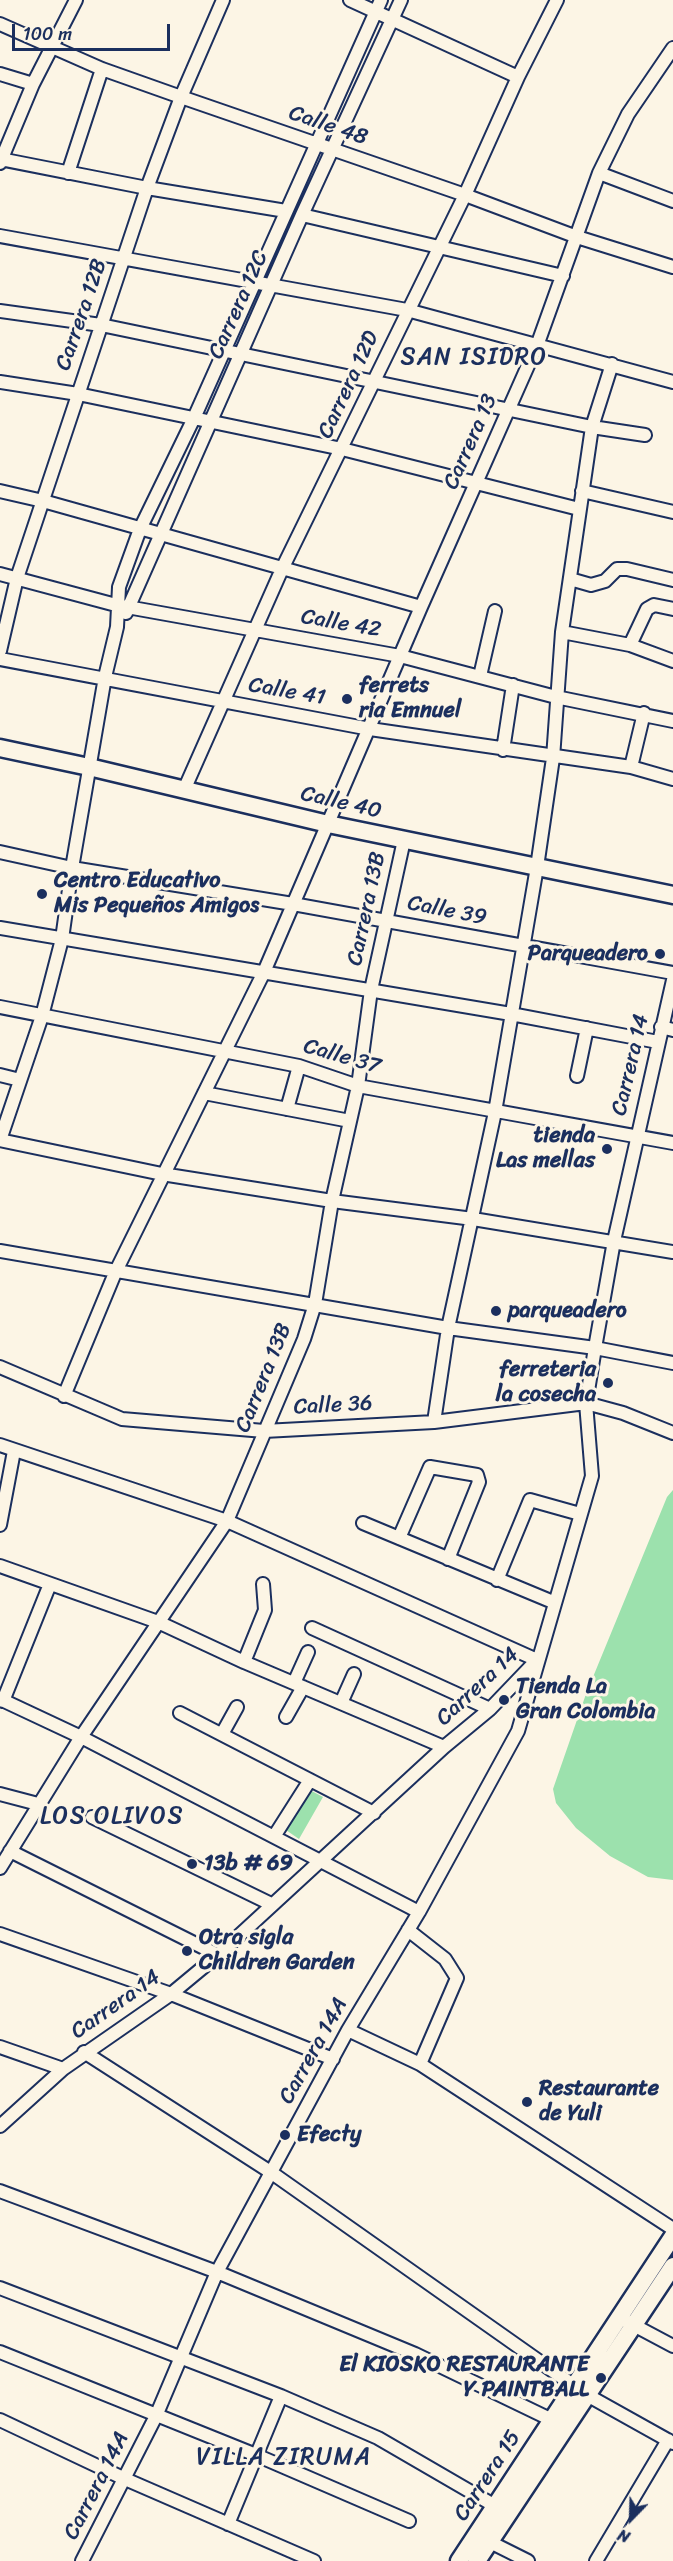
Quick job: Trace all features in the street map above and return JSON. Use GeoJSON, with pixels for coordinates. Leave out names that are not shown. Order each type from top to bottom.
{"type":"FeatureCollection","features":[{"type":"Feature","properties":{"kind":"street"},"geometry":{"type":"LineString","coordinates":[[76,0],[33,84],[0,160],[147,188],[286,210]]}},
{"type":"Feature","properties":{"kind":"street","name":"Carrera 12B"},"geometry":{"type":"LineString","coordinates":[[0,651],[17,578],[147,188],[181,97],[223,0]]}},
{"type":"Feature","properties":{"kind":"street"},"geometry":{"type":"LineString","coordinates":[[350,0],[378,6],[394,18],[518,77]]}},
{"type":"Feature","properties":{"kind":"street","name":"Carrera 12C"},"geometry":{"type":"LineString","coordinates":[[117,627],[130,607],[239,356],[401,0]]}},
{"type":"Feature","properties":{"kind":"street","name":"Carrera 12D"},"geometry":{"type":"LineString","coordinates":[[184,790],[224,702],[253,630],[342,449],[407,309],[465,195],[518,77],[557,0]]}},
{"type":"Feature","properties":{"kind":"street","name":"Carrera 12C"},"geometry":{"type":"LineString","coordinates":[[0,1140],[42,1016],[62,939],[89,766],[105,677],[117,627],[116,605],[119,587],[140,529],[194,418],[378,6]]}},
{"type":"Feature","properties":{"kind":"street","name":"Calle 48"},"geometry":{"type":"LineString","coordinates":[[0,24],[102,69],[465,195],[577,237],[673,267]]}},
{"type":"Feature","properties":{"kind":"street","name":"Carrera 13"},"geometry":{"type":"LineString","coordinates":[[64,1396],[115,1273],[264,972],[421,607],[538,343],[599,173],[628,114],[673,48]]}},
{"type":"Feature","properties":{"kind":"street"},"geometry":{"type":"LineString","coordinates":[[68,173],[102,69]]}},
{"type":"Feature","properties":{"kind":"street"},"geometry":{"type":"LineString","coordinates":[[0,74],[33,84]]}},
{"type":"Feature","properties":{"kind":"street"},"geometry":{"type":"LineString","coordinates":[[599,173],[673,201]]}},
{"type":"Feature","properties":{"kind":"street"},"geometry":{"type":"LineString","coordinates":[[302,215],[563,276]]}},
{"type":"Feature","properties":{"kind":"street"},"geometry":{"type":"LineString","coordinates":[[0,236],[407,309],[538,343],[673,382]]}},
{"type":"Feature","properties":{"kind":"street"},"geometry":{"type":"LineString","coordinates":[[0,311],[101,325],[239,356],[592,428],[645,435]]}},
{"type":"Feature","properties":{"kind":"street"},"geometry":{"type":"LineString","coordinates":[[434,1422],[448,1328],[495,1112],[537,867],[553,758],[562,632],[579,509],[592,428],[612,364]]}},
{"type":"Feature","properties":{"kind":"street"},"geometry":{"type":"LineString","coordinates":[[0,382],[78,394],[211,420],[342,449],[579,509]]}},
{"type":"Feature","properties":{"kind":"street"},"geometry":{"type":"LineString","coordinates":[[0,491],[421,607]]}},
{"type":"Feature","properties":{"kind":"street"},"geometry":{"type":"LineString","coordinates":[[582,491],[673,512]]}},
{"type":"Feature","properties":{"kind":"street"},"geometry":{"type":"LineString","coordinates":[[570,579],[591,585],[605,581],[617,569],[627,569],[673,580]]}},
{"type":"Feature","properties":{"kind":"street","name":"Calle 42"},"geometry":{"type":"LineString","coordinates":[[0,574],[116,605],[400,656],[556,697],[673,721]]}},
{"type":"Feature","properties":{"kind":"street"},"geometry":{"type":"LineString","coordinates":[[630,645],[647,609],[654,604],[673,609]]}},
{"type":"Feature","properties":{"kind":"street"},"geometry":{"type":"LineString","coordinates":[[480,676],[495,611]]}},
{"type":"Feature","properties":{"kind":"street"},"geometry":{"type":"LineString","coordinates":[[562,632],[630,645],[673,661]]}},
{"type":"Feature","properties":{"kind":"street","name":"Calle 41"},"geometry":{"type":"LineString","coordinates":[[0,659],[105,677],[370,729],[553,758],[632,767],[673,779]]}},
{"type":"Feature","properties":{"kind":"street"},"geometry":{"type":"LineString","coordinates":[[503,750],[513,685]]}},
{"type":"Feature","properties":{"kind":"street"},"geometry":{"type":"LineString","coordinates":[[632,767],[644,714]]}},
{"type":"Feature","properties":{"kind":"street","name":"Calle 40"},"geometry":{"type":"LineString","coordinates":[[0,748],[89,766],[328,824],[673,895]]}},
{"type":"Feature","properties":{"kind":"street","name":"Carrera 13B"},"geometry":{"type":"LineString","coordinates":[[0,1868],[81,1737],[227,1521],[304,1339],[315,1304],[332,1201],[358,1086],[371,990],[404,840]]}},
{"type":"Feature","properties":{"kind":"street","name":"Calle 39"},"geometry":{"type":"LineString","coordinates":[[0,852],[72,868],[293,904],[673,973]]}},
{"type":"Feature","properties":{"kind":"street"},"geometry":{"type":"LineString","coordinates":[[0,928],[511,1014],[658,1042]]}},
{"type":"Feature","properties":{"kind":"street","name":"Carrera 14"},"geometry":{"type":"LineString","coordinates":[[0,2126],[84,2052],[171,1994],[218,1955],[271,1904],[323,1861],[444,1747],[490,1708],[537,1660],[592,1476],[586,1403],[614,1241],[658,1042],[667,1028],[673,980]]}},
{"type":"Feature","properties":{"kind":"street","name":"Calle 37"},"geometry":{"type":"LineString","coordinates":[[0,1007],[299,1066],[358,1086],[673,1143]]}},
{"type":"Feature","properties":{"kind":"street"},"geometry":{"type":"LineString","coordinates":[[577,1076],[587,1028]]}},
{"type":"Feature","properties":{"kind":"street"},"geometry":{"type":"LineString","coordinates":[[287,1109],[299,1066]]}},
{"type":"Feature","properties":{"kind":"street"},"geometry":{"type":"LineString","coordinates":[[0,1075],[20,1080]]}},
{"type":"Feature","properties":{"kind":"street"},"geometry":{"type":"LineString","coordinates":[[204,1093],[350,1121]]}},
{"type":"Feature","properties":{"kind":"street"},"geometry":{"type":"LineString","coordinates":[[0,1140],[162,1174],[332,1201],[472,1219],[673,1252]]}},
{"type":"Feature","properties":{"kind":"street"},"geometry":{"type":"LineString","coordinates":[[0,1251],[115,1273],[315,1304],[448,1328],[595,1348],[673,1363]]}},
{"type":"Feature","properties":{"kind":"street","name":"Calle 36"},"geometry":{"type":"LineString","coordinates":[[0,1367],[122,1419],[264,1431],[434,1422],[586,1403],[623,1413],[673,1433]]}},
{"type":"Feature","properties":{"kind":"street"},"geometry":{"type":"LineString","coordinates":[[0,1445],[227,1521],[537,1660]]}},
{"type":"Feature","properties":{"kind":"street"},"geometry":{"type":"LineString","coordinates":[[0,1525],[14,1451]]}},
{"type":"Feature","properties":{"kind":"street"},"geometry":{"type":"LineString","coordinates":[[399,1538],[430,1467],[477,1475],[479,1482],[448,1559]]}},
{"type":"Feature","properties":{"kind":"street"},"geometry":{"type":"LineString","coordinates":[[497,1580],[530,1500],[580,1514]]}},
{"type":"Feature","properties":{"kind":"street"},"geometry":{"type":"LineString","coordinates":[[363,1523],[554,1602]]}},
{"type":"Feature","properties":{"kind":"street"},"geometry":{"type":"LineString","coordinates":[[0,1566],[158,1622],[244,1662],[444,1747]]}},
{"type":"Feature","properties":{"kind":"street"},"geometry":{"type":"LineString","coordinates":[[50,1584],[1,1700],[81,1737],[419,1911]]}},
{"type":"Feature","properties":{"kind":"street"},"geometry":{"type":"LineString","coordinates":[[244,1662],[265,1610],[263,1584]]}},
{"type":"Feature","properties":{"kind":"street"},"geometry":{"type":"LineString","coordinates":[[312,1628],[490,1708]]}},
{"type":"Feature","properties":{"kind":"street"},"geometry":{"type":"LineString","coordinates":[[286,1717],[308,1652]]}},
{"type":"Feature","properties":{"kind":"street","name":"Carrera 14A"},"geometry":{"type":"LineString","coordinates":[[82,2561],[156,2416],[217,2272],[348,2030],[419,1911],[518,1731],[537,1660]]}},
{"type":"Feature","properties":{"kind":"street"},"geometry":{"type":"LineString","coordinates":[[341,1703],[354,1674]]}},
{"type":"Feature","properties":{"kind":"street"},"geometry":{"type":"LineString","coordinates":[[222,1734],[237,1707]]}},
{"type":"Feature","properties":{"kind":"street"},"geometry":{"type":"LineString","coordinates":[[180,1713],[374,1813]]}},
{"type":"Feature","properties":{"kind":"street"},"geometry":{"type":"LineString","coordinates":[[274,1836],[310,1780]]}},
{"type":"Feature","properties":{"kind":"street"},"geometry":{"type":"LineString","coordinates":[[0,1794],[38,1804]]}},
{"type":"Feature","properties":{"kind":"street"},"geometry":{"type":"LineString","coordinates":[[92,1817],[271,1904]]}},
{"type":"Feature","properties":{"kind":"street"},"geometry":{"type":"LineString","coordinates":[[10,1851],[218,1955]]}},
{"type":"Feature","properties":{"kind":"street"},"geometry":{"type":"LineString","coordinates":[[408,1930],[445,1959],[457,1978],[420,2064]]}},
{"type":"Feature","properties":{"kind":"street"},"geometry":{"type":"LineString","coordinates":[[0,1934],[171,1994],[333,2059]]}},
{"type":"Feature","properties":{"kind":"street"},"geometry":{"type":"LineString","coordinates":[[348,2030],[420,2064],[673,2229]]}},
{"type":"Feature","properties":{"kind":"street"},"geometry":{"type":"LineString","coordinates":[[0,2047],[63,2069]]}},
{"type":"Feature","properties":{"kind":"street"},"geometry":{"type":"LineString","coordinates":[[84,2052],[272,2173],[581,2390],[671,2442],[596,2561]]}},
{"type":"Feature","properties":{"kind":"street"},"geometry":{"type":"LineString","coordinates":[[0,2190],[217,2272],[415,2354],[552,2420]]}},
{"type":"Feature","properties":{"kind":"street","name":"Carrera 15"},"geometry":{"type":"LineString","coordinates":[[459,2561],[483,2539],[626,2321],[673,2236]]}},
{"type":"Feature","properties":{"kind":"street","name":"Carrera 15"},"geometry":{"type":"LineString","coordinates":[[626,2321],[673,2266]]}},
{"type":"Feature","properties":{"kind":"street"},"geometry":{"type":"LineString","coordinates":[[0,2288],[281,2396],[378,2438],[502,2510]]}},
{"type":"Feature","properties":{"kind":"street"},"geometry":{"type":"LineString","coordinates":[[626,2321],[673,2346]]}},
{"type":"Feature","properties":{"kind":"street"},"geometry":{"type":"LineString","coordinates":[[0,2352],[256,2455],[409,2521]]}},
{"type":"Feature","properties":{"kind":"street","name":"Carrera 15"},"geometry":{"type":"LineString","coordinates":[[502,2510],[552,2420],[581,2390]]}},
{"type":"Feature","properties":{"kind":"street"},"geometry":{"type":"LineString","coordinates":[[228,2524],[281,2396]]}},
{"type":"Feature","properties":{"kind":"street"},"geometry":{"type":"LineString","coordinates":[[0,2420],[125,2479],[314,2561]]}},
{"type":"Feature","properties":{"kind":"street"},"geometry":{"type":"LineString","coordinates":[[483,2539],[528,2561]]}},
{"type":"Feature","properties":{"kind":"street","name":"Carrera 15"},"geometry":{"type":"LineString","coordinates":[[477,2561],[483,2539]]}},
{"type":"Feature","properties":{"kind":"green space"},"geometry":{"type":"Polygon","coordinates":[[[673,1490],[673,1880],[648,1877],[610,1856],[576,1828],[556,1803],[553,1789],[586,1694],[667,1497],[673,1490]]]}},
{"type":"Feature","properties":{"kind":"green space"},"geometry":{"type":"Polygon","coordinates":[[[306,1788],[323,1797],[299,1839],[283,1828],[306,1788]]]}},
{"type":"Feature","properties":{"kind":"place","name":"ferrets ria Emnuel"},"geometry":{"type":"Point","coordinates":[347,699]}},
{"type":"Feature","properties":{"kind":"place","name":"Centro Educativo Mis Pequeños Amigos"},"geometry":{"type":"Point","coordinates":[42,894]}},
{"type":"Feature","properties":{"kind":"place","name":"Parqueadero"},"geometry":{"type":"Point","coordinates":[660,954]}},
{"type":"Feature","properties":{"kind":"place","name":"tienda Las mellas"},"geometry":{"type":"Point","coordinates":[607,1149]}},
{"type":"Feature","properties":{"kind":"place","name":"parqueadero"},"geometry":{"type":"Point","coordinates":[496,1311]}},
{"type":"Feature","properties":{"kind":"place","name":"ferreteria la cosecha"},"geometry":{"type":"Point","coordinates":[608,1383]}},
{"type":"Feature","properties":{"kind":"place","name":"Tienda La Gran Colombia"},"geometry":{"type":"Point","coordinates":[504,1700]}},
{"type":"Feature","properties":{"kind":"place","name":"13b # 69"},"geometry":{"type":"Point","coordinates":[192,1864]}},
{"type":"Feature","properties":{"kind":"place","name":"Otra sigla Children Garden"},"geometry":{"type":"Point","coordinates":[187,1951]}},
{"type":"Feature","properties":{"kind":"place","name":"Restaurante de Yuli"},"geometry":{"type":"Point","coordinates":[527,2102]}},
{"type":"Feature","properties":{"kind":"place","name":"Efecty"},"geometry":{"type":"Point","coordinates":[285,2135]}},
{"type":"Feature","properties":{"kind":"place","name":"El KIOSKO RESTAURANTE Y PAINTBALL"},"geometry":{"type":"Point","coordinates":[601,2378]}},
{"type":"Feature","properties":{"kind":"district","name":"SAN ISIDRO"},"geometry":{"type":"Point","coordinates":[474,358]}},
{"type":"Feature","properties":{"kind":"district","name":"LOS OLIVOS"},"geometry":{"type":"Point","coordinates":[112,1817]}},
{"type":"Feature","properties":{"kind":"district","name":"VILLA ZIRUMA"},"geometry":{"type":"Point","coordinates":[284,2458]}}]}
